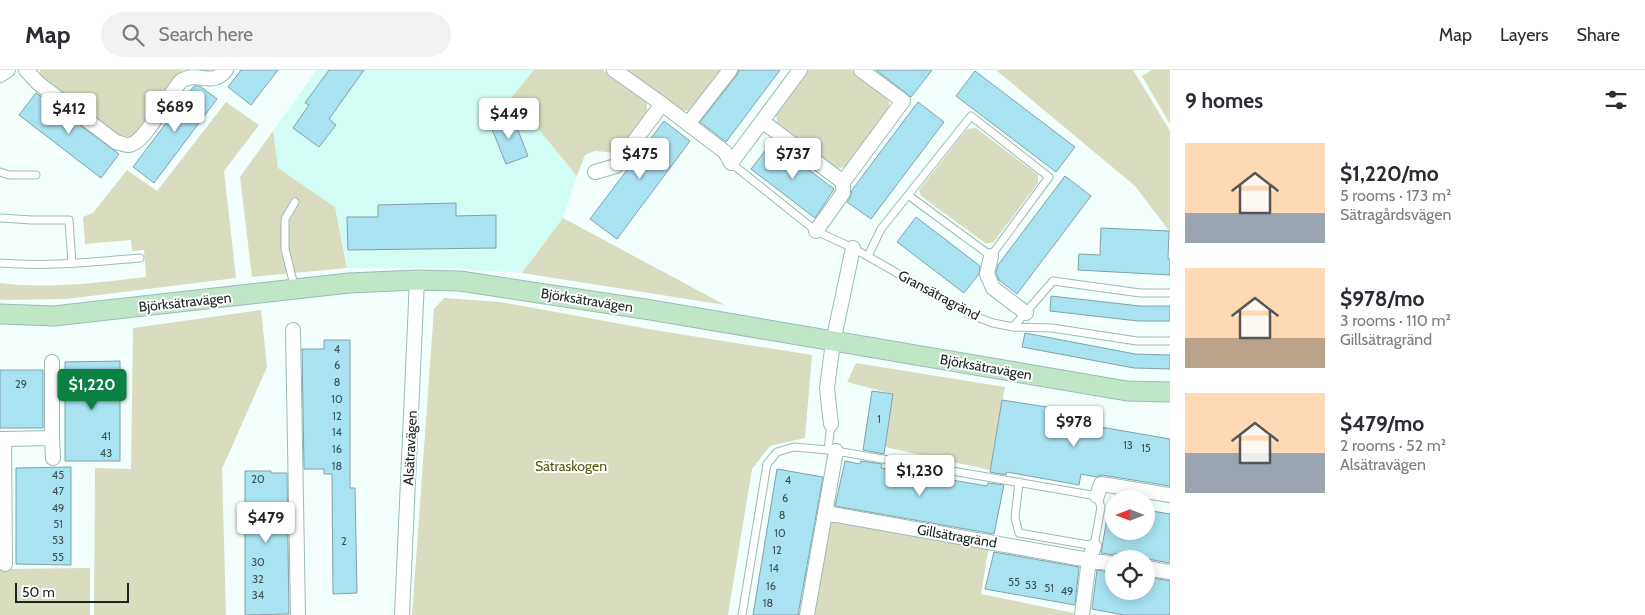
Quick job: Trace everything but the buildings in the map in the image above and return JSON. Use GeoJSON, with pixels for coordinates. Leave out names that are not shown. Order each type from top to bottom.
{"type":"FeatureCollection","features":[{"type":"Feature","properties":{"kind":"street"},"geometry":{"type":"LineString","coordinates":[[0,75],[8,70]]}},
{"type":"Feature","properties":{"kind":"street"},"geometry":{"type":"LineString","coordinates":[[26,70],[38,83],[116,142],[128,145],[143,136],[181,80],[190,72],[209,78],[223,74],[226,70]]}},
{"type":"Feature","properties":{"kind":"street","name":"Gransätragränd"},"geometry":{"type":"LineString","coordinates":[[614,70],[725,152],[731,163]]}},
{"type":"Feature","properties":{"kind":"street"},"geometry":{"type":"LineString","coordinates":[[688,124],[730,70]]}},
{"type":"Feature","properties":{"kind":"street"},"geometry":{"type":"LineString","coordinates":[[731,163],[800,70]]}},
{"type":"Feature","properties":{"kind":"street"},"geometry":{"type":"LineString","coordinates":[[816,231],[843,194],[843,182],[903,101],[861,70]]}},
{"type":"Feature","properties":{"kind":"street"},"geometry":{"type":"LineString","coordinates":[[595,172],[616,166],[662,104]]}},
{"type":"Feature","properties":{"kind":"street"},"geometry":{"type":"LineString","coordinates":[[762,121],[843,182]]}},
{"type":"Feature","properties":{"kind":"street"},"geometry":{"type":"LineString","coordinates":[[831,424],[827,388],[833,342],[853,248]]}},
{"type":"Feature","properties":{"kind":"street"},"geometry":{"type":"LineString","coordinates":[[991,256],[987,274],[993,288],[1026,312]]}},
{"type":"Feature","properties":{"kind":"street","name":"Björksätravägen"},"geometry":{"type":"LineString","coordinates":[[0,314],[54,316],[348,283],[417,280],[470,282],[651,310],[1127,391],[1170,392]]}},
{"type":"Feature","properties":{"kind":"street","name":"Alsätravägen"},"geometry":{"type":"LineString","coordinates":[[402,615],[417,280]]}},
{"type":"Feature","properties":{"kind":"street"},"geometry":{"type":"LineString","coordinates":[[293,330],[298,615]]}},
{"type":"Feature","properties":{"kind":"street"},"geometry":{"type":"LineString","coordinates":[[52,362],[53,458]]}},
{"type":"Feature","properties":{"kind":"street"},"geometry":{"type":"LineString","coordinates":[[5,564],[2,439],[52,438]]}},
{"type":"Feature","properties":{"kind":"street"},"geometry":{"type":"LineString","coordinates":[[807,615],[826,513],[832,450]]}},
{"type":"Feature","properties":{"kind":"street"},"geometry":{"type":"LineString","coordinates":[[1097,496],[1101,484],[1170,495]]}},
{"type":"Feature","properties":{"kind":"street","name":"Gillsätragränd"},"geometry":{"type":"LineString","coordinates":[[826,513],[1105,563]]}},
{"type":"Feature","properties":{"kind":"street"},"geometry":{"type":"LineString","coordinates":[[1082,615],[1089,560],[1094,546]]}},
{"type":"Feature","properties":{"kind":"street"},"geometry":{"type":"LineString","coordinates":[[1155,570],[1170,572]]}},
{"type":"Feature","properties":{"kind":"lane"},"geometry":{"type":"LineString","coordinates":[[868,256],[881,229],[908,195],[971,116],[1049,177],[991,256],[908,195]]}},
{"type":"Feature","properties":{"kind":"lane","name":"Gransätragränd"},"geometry":{"type":"LineString","coordinates":[[731,163],[816,231],[868,256],[971,315],[1013,327],[1052,328],[1136,341],[1170,341]]}},
{"type":"Feature","properties":{"kind":"lane"},"geometry":{"type":"LineString","coordinates":[[0,172],[36,175]]}},
{"type":"Feature","properties":{"kind":"lane"},"geometry":{"type":"LineString","coordinates":[[295,202],[285,219],[285,249],[295,289]]}},
{"type":"Feature","properties":{"kind":"lane"},"geometry":{"type":"LineString","coordinates":[[0,218],[69,220],[72,264]]}},
{"type":"Feature","properties":{"kind":"lane"},"geometry":{"type":"LineString","coordinates":[[0,263],[22,265],[72,264],[140,258]]}},
{"type":"Feature","properties":{"kind":"lane"},"geometry":{"type":"LineString","coordinates":[[1013,327],[1053,281],[1140,293],[1170,293]]}},
{"type":"Feature","properties":{"kind":"lane"},"geometry":{"type":"LineString","coordinates":[[831,424],[832,450]]}},
{"type":"Feature","properties":{"kind":"lane"},"geometry":{"type":"LineString","coordinates":[[742,615],[767,464],[777,452],[794,447],[832,450],[1019,482],[1097,496],[1100,507],[1094,546],[1019,533],[1014,518],[1019,482]]}},
{"type":"Feature","properties":{"kind":"shaded area"},"geometry":{"type":"Polygon","coordinates":[[[317,70],[534,70],[512,97],[577,176],[563,218],[522,273],[445,268],[348,268],[335,207],[278,168],[273,131],[317,70]]]}},
{"type":"Feature","properties":{"kind":"green space"},"geometry":{"type":"Polygon","coordinates":[[[40,70],[183,70],[131,138],[125,140],[40,74],[40,70]]]}},
{"type":"Feature","properties":{"kind":"green space"},"geometry":{"type":"Polygon","coordinates":[[[534,70],[603,70],[647,102],[647,111],[617,153],[595,151],[585,155],[577,176],[512,97],[534,70]]]}},
{"type":"Feature","properties":{"kind":"green space"},"geometry":{"type":"Polygon","coordinates":[[[627,70],[720,70],[691,110],[681,111],[627,70]]]}},
{"type":"Feature","properties":{"kind":"green space"},"geometry":{"type":"Polygon","coordinates":[[[809,70],[851,70],[888,96],[890,107],[847,167],[837,168],[777,122],[776,115],[809,70]]]}},
{"type":"Feature","properties":{"kind":"green space"},"geometry":{"type":"Polygon","coordinates":[[[996,70],[1133,70],[1170,131],[1170,232],[1135,186],[996,70]]]}},
{"type":"Feature","properties":{"kind":"green space"},"geometry":{"type":"Polygon","coordinates":[[[1152,70],[1170,70],[1170,124],[1142,76],[1152,70]]]}},
{"type":"Feature","properties":{"kind":"green space"},"geometry":{"type":"Polygon","coordinates":[[[226,102],[259,125],[224,171],[236,278],[66,299],[0,300],[0,283],[55,285],[146,277],[144,250],[132,251],[131,240],[85,244],[83,217],[93,213],[127,170],[157,191],[226,102]]]}},
{"type":"Feature","properties":{"kind":"green space"},"geometry":{"type":"Polygon","coordinates":[[[976,128],[1038,175],[1038,183],[993,243],[985,243],[921,196],[919,190],[967,129],[976,128]]]}},
{"type":"Feature","properties":{"kind":"green space"},"geometry":{"type":"Polygon","coordinates":[[[273,131],[278,168],[335,207],[347,268],[252,277],[240,177],[273,131]]]}},
{"type":"Feature","properties":{"kind":"green space"},"geometry":{"type":"Polygon","coordinates":[[[563,218],[725,305],[522,273],[563,218]]]}},
{"type":"Feature","properties":{"kind":"green space","name":"Sätraskogen"},"geometry":{"type":"Polygon","coordinates":[[[444,298],[501,302],[654,330],[812,355],[805,438],[770,446],[752,469],[728,615],[412,615],[434,309],[444,298]]]}},
{"type":"Feature","properties":{"kind":"green space"},"geometry":{"type":"Polygon","coordinates":[[[261,310],[267,367],[222,469],[226,615],[94,615],[95,468],[131,469],[133,328],[261,310]]]}},
{"type":"Feature","properties":{"kind":"green space"},"geometry":{"type":"Polygon","coordinates":[[[856,363],[1005,387],[990,470],[885,447],[893,394],[847,382],[856,363]]]}},
{"type":"Feature","properties":{"kind":"green space"},"geometry":{"type":"Polygon","coordinates":[[[835,521],[989,546],[981,594],[1074,613],[1074,615],[813,615],[829,525],[835,521]]]}},
{"type":"Feature","properties":{"kind":"green space"},"geometry":{"type":"Polygon","coordinates":[[[90,568],[90,615],[0,615],[0,569],[90,568]]]}}]}
